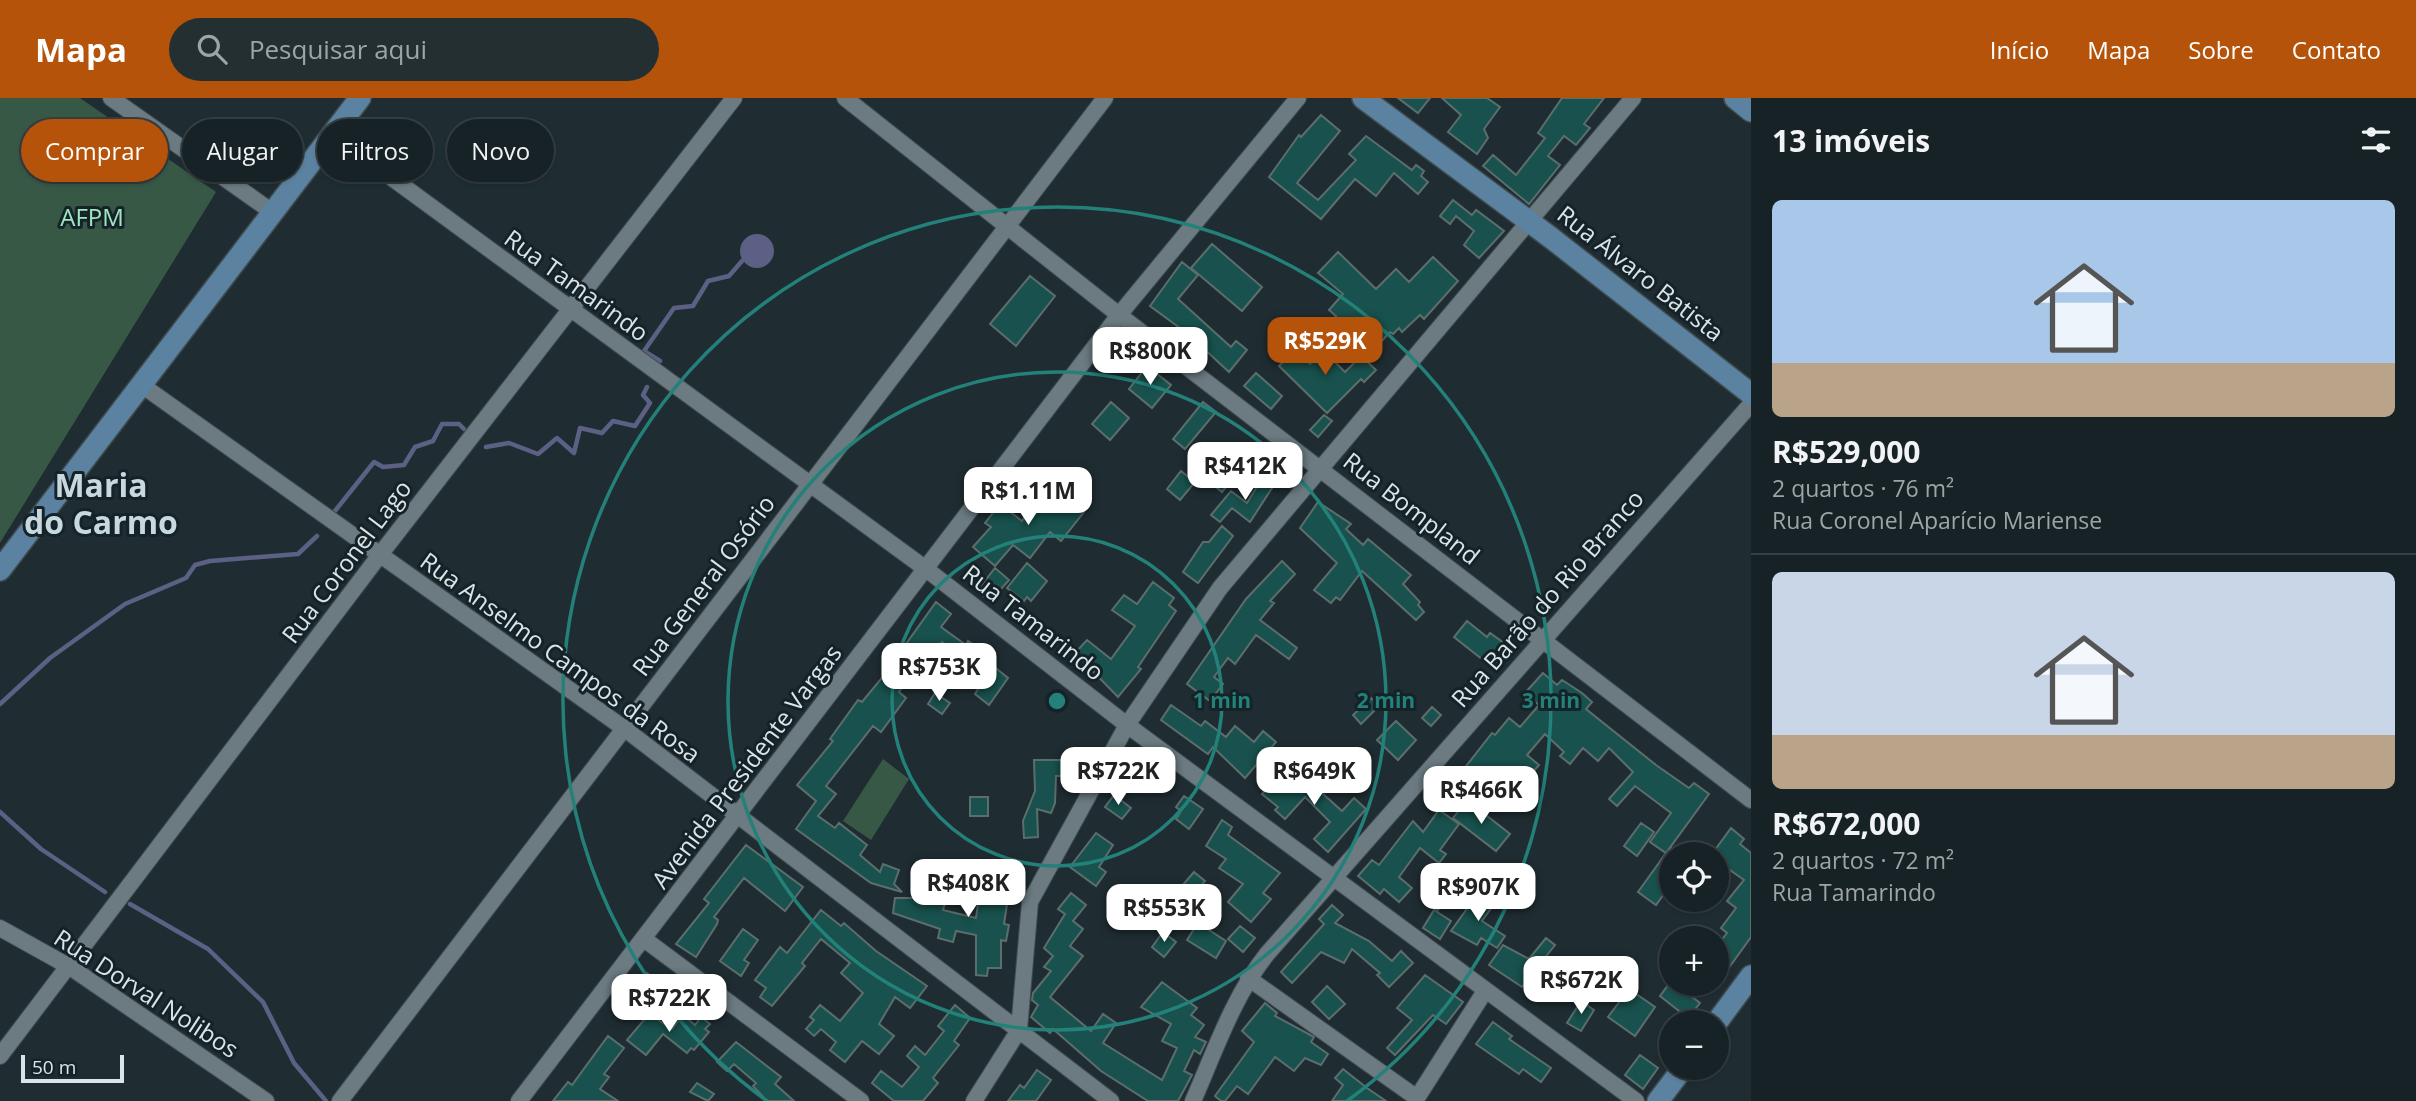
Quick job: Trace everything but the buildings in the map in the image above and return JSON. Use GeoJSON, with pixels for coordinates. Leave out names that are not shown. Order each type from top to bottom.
{"type":"FeatureCollection","features":[{"type":"Feature","properties":{"kind":"street"},"geometry":{"type":"LineString","coordinates":[[111,98],[271,211]]}},
{"type":"Feature","properties":{"kind":"street"},"geometry":{"type":"LineString","coordinates":[[344,119],[360,98]]}},
{"type":"Feature","properties":{"kind":"street","name":"Rua Coronel Lago"},"geometry":{"type":"LineString","coordinates":[[0,1056],[379,556],[734,98]]}},
{"type":"Feature","properties":{"kind":"street","name":"Rua Bompland"},"geometry":{"type":"LineString","coordinates":[[845,98],[1119,315],[1751,800]]}},
{"type":"Feature","properties":{"kind":"street","name":"Rua General Osório"},"geometry":{"type":"LineString","coordinates":[[340,1101],[1006,224],[1105,98]]}},
{"type":"Feature","properties":{"kind":"street","name":"Avenida Presidente Vargas"},"geometry":{"type":"LineString","coordinates":[[519,1101],[1119,315],[1298,98]]}},
{"type":"Feature","properties":{"kind":"street","name":"Rua Álvaro Batista"},"geometry":{"type":"LineString","coordinates":[[1363,98],[1530,222],[1751,394]]}},
{"type":"Feature","properties":{"kind":"street"},"geometry":{"type":"LineString","coordinates":[[974,1101],[1019,1030],[1030,902],[1127,725],[1220,588],[1633,98]]}},
{"type":"Feature","properties":{"kind":"street"},"geometry":{"type":"LineString","coordinates":[[1735,98],[1751,111]]}},
{"type":"Feature","properties":{"kind":"street"},"geometry":{"type":"LineString","coordinates":[[0,570],[143,386],[271,211],[317,153]]}},
{"type":"Feature","properties":{"kind":"street","name":"Rua Tamarindo"},"geometry":{"type":"LineString","coordinates":[[397,182],[926,569],[1127,725],[1636,1101]]}},
{"type":"Feature","properties":{"kind":"street","name":"Rua Anselmo Campos da Rosa"},"geometry":{"type":"LineString","coordinates":[[143,386],[625,729],[1111,1101]]}},
{"type":"Feature","properties":{"kind":"street","name":"Rua Barão do Rio Branco"},"geometry":{"type":"LineString","coordinates":[[1193,1101],[1248,978],[1332,878],[1751,404]]}},
{"type":"Feature","properties":{"kind":"street","name":"Rua Dorval Nolibos"},"geometry":{"type":"LineString","coordinates":[[0,928],[70,967],[266,1101]]}},
{"type":"Feature","properties":{"kind":"street"},"geometry":{"type":"LineString","coordinates":[[644,939],[861,1101]]}},
{"type":"Feature","properties":{"kind":"street"},"geometry":{"type":"LineString","coordinates":[[1726,1010],[1751,975]]}},
{"type":"Feature","properties":{"kind":"street"},"geometry":{"type":"LineString","coordinates":[[1248,978],[1416,1100],[1485,991]]}},
{"type":"Feature","properties":{"kind":"street"},"geometry":{"type":"LineString","coordinates":[[1658,1101],[1674,1080]]}},
{"type":"Feature","properties":{"kind":"green space","name":"AFPM"},"geometry":{"type":"Polygon","coordinates":[[[0,98],[80,98],[110,119],[21,119],[21,182],[168,182],[168,159],[182,168],[182,182],[202,182],[216,192],[0,543],[0,98]]]}},
{"type":"Feature","properties":{"kind":"green space"},"geometry":{"type":"Polygon","coordinates":[[[883,759],[909,779],[871,840],[843,821],[883,759]]]}},
{"type":"Feature","properties":{"kind":"water"},"geometry":{"type":"Polygon","coordinates":[[[757,234],[769,239],[774,251],[769,263],[757,268],[745,263],[740,251],[745,239],[757,234]]]}},
{"type":"Feature","properties":{"kind":"waterway"},"geometry":{"type":"LineString","coordinates":[[660,361],[644,351],[674,308],[693,306],[708,281],[729,276],[742,261]]}},
{"type":"Feature","properties":{"kind":"waterway"},"geometry":{"type":"LineString","coordinates":[[486,447],[509,443],[538,454],[557,438],[574,453],[580,428],[602,433],[613,421],[635,426],[650,403],[643,395],[647,387]]}},
{"type":"Feature","properties":{"kind":"waterway"},"geometry":{"type":"LineString","coordinates":[[335,511],[374,462],[383,467],[404,465],[415,447],[433,441],[442,424],[459,424],[464,429]]}},
{"type":"Feature","properties":{"kind":"waterway"},"geometry":{"type":"LineString","coordinates":[[0,704],[50,658],[125,604],[186,578],[195,565],[210,561],[298,554],[317,536]]}},
{"type":"Feature","properties":{"kind":"waterway"},"geometry":{"type":"LineString","coordinates":[[0,812],[41,849],[105,892]]}},
{"type":"Feature","properties":{"kind":"waterway"},"geometry":{"type":"LineString","coordinates":[[130,904],[208,949],[263,1002],[294,1063],[326,1101]]}},
{"type":"Feature","properties":{"kind":"district","name":"Maria do Carmo"},"geometry":{"type":"Point","coordinates":[101,504]}}]}
